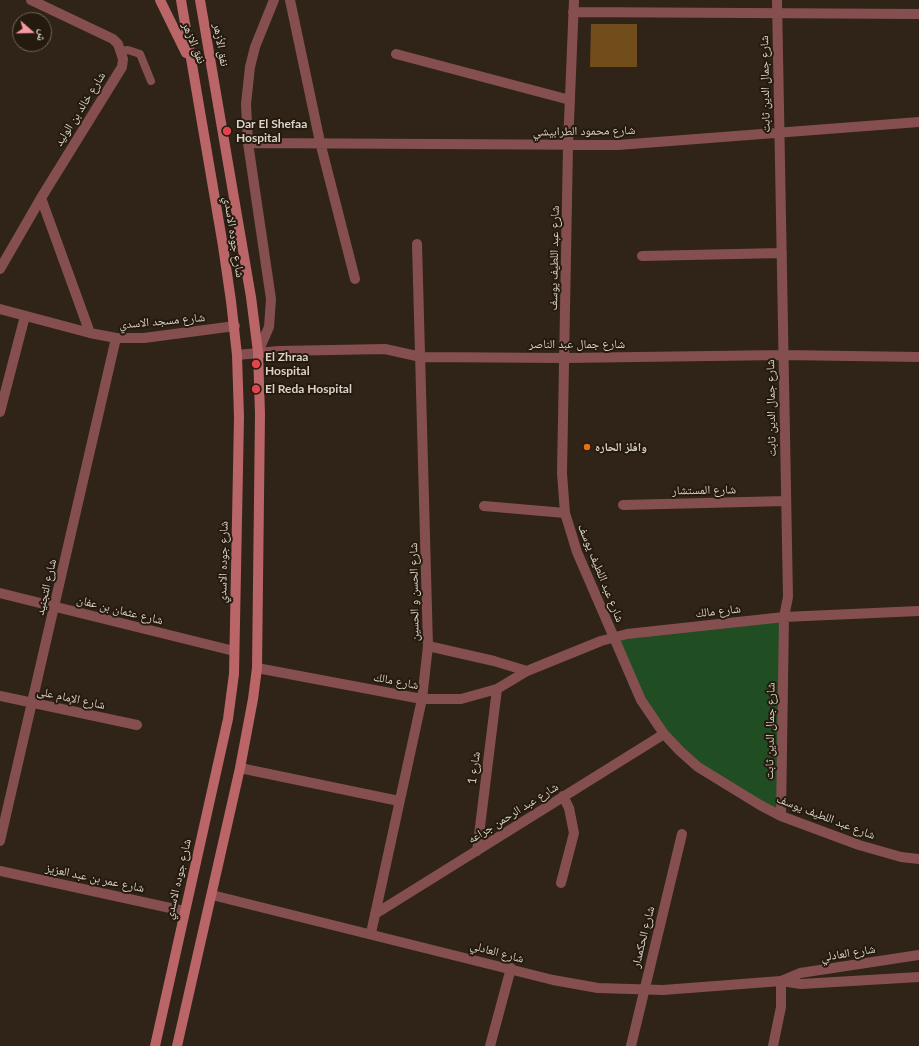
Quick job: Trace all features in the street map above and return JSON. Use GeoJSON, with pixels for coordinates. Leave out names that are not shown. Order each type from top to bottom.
{"type":"FeatureCollection","features":[{"type":"Feature","properties":{"kind":"main road","name":"نفق الازهر"},"geometry":{"type":"LineString","coordinates":[[160,0],[177,32],[193,74]]}},
{"type":"Feature","properties":{"kind":"main road"},"geometry":{"type":"LineString","coordinates":[[181,0],[193,74]]}},
{"type":"Feature","properties":{"kind":"main road","name":"نفق الأزهر"},"geometry":{"type":"LineString","coordinates":[[200,0],[216,95]]}},
{"type":"Feature","properties":{"kind":"main road","name":"شارع جوده الاسدي"},"geometry":{"type":"LineString","coordinates":[[155,1046],[228,719],[234,674],[239,417],[237,355],[235,326],[224,254],[193,74]]}},
{"type":"Feature","properties":{"kind":"main road","name":"شارع جوده الاسدي"},"geometry":{"type":"LineString","coordinates":[[177,1046],[240,768],[253,699],[256,668],[260,414],[258,352],[251,297],[216,95]]}},
{"type":"Feature","properties":{"kind":"street"},"geometry":{"type":"LineString","coordinates":[[31,0],[113,39],[122,51]]}},
{"type":"Feature","properties":{"kind":"street","name":"شارع جوده الاسدي"},"geometry":{"type":"LineString","coordinates":[[258,352],[269,327],[272,313],[248,143],[246,104],[250,67],[260,33],[274,0]]}},
{"type":"Feature","properties":{"kind":"street"},"geometry":{"type":"LineString","coordinates":[[290,0],[320,142],[355,279]]}},
{"type":"Feature","properties":{"kind":"street","name":"شارع عبد اللطيف يوسف"},"geometry":{"type":"LineString","coordinates":[[574,0],[568,146],[562,473],[565,513],[577,552],[641,700],[664,734],[698,767],[760,805],[781,816],[858,845],[901,857],[919,859]]}},
{"type":"Feature","properties":{"kind":"street","name":"شارع جمال الدين ثابت"},"geometry":{"type":"LineString","coordinates":[[777,0],[776,13],[788,597],[784,617],[781,816]]}},
{"type":"Feature","properties":{"kind":"street"},"geometry":{"type":"LineString","coordinates":[[573,12],[919,14]]}},
{"type":"Feature","properties":{"kind":"street","name":"شارع خالد بن الوليد"},"geometry":{"type":"LineString","coordinates":[[0,269],[41,198],[122,67],[122,51]]}},
{"type":"Feature","properties":{"kind":"street"},"geometry":{"type":"LineString","coordinates":[[396,54],[570,100]]}},
{"type":"Feature","properties":{"kind":"street","name":"شارع محمود الطرابيشي"},"geometry":{"type":"LineString","coordinates":[[248,143],[320,142],[568,146],[618,145],[779,131],[919,122]]}},
{"type":"Feature","properties":{"kind":"street"},"geometry":{"type":"LineString","coordinates":[[41,198],[90,333]]}},
{"type":"Feature","properties":{"kind":"street","name":"شارع الحسن و الحسين"},"geometry":{"type":"LineString","coordinates":[[371,933],[422,699],[428,646],[417,244]]}},
{"type":"Feature","properties":{"kind":"street"},"geometry":{"type":"LineString","coordinates":[[642,256],[782,253]]}},
{"type":"Feature","properties":{"kind":"street","name":"شارع مسجد الاسدي"},"geometry":{"type":"LineString","coordinates":[[0,309],[90,333],[116,338],[144,338],[235,326]]}},
{"type":"Feature","properties":{"kind":"street"},"geometry":{"type":"LineString","coordinates":[[0,412],[25,316]]}},
{"type":"Feature","properties":{"kind":"street","name":"شارع التجنيد"},"geometry":{"type":"LineString","coordinates":[[0,841],[116,338]]}},
{"type":"Feature","properties":{"kind":"street","name":"شارع جمال عبد الناصر"},"geometry":{"type":"LineString","coordinates":[[237,355],[258,352],[385,349],[421,357],[565,358],[783,355],[919,356]]}},
{"type":"Feature","properties":{"kind":"street","name":"شارع المستشار"},"geometry":{"type":"LineString","coordinates":[[623,505],[786,501]]}},
{"type":"Feature","properties":{"kind":"street"},"geometry":{"type":"LineString","coordinates":[[484,506],[565,513]]}},
{"type":"Feature","properties":{"kind":"street","name":"شارع عثمان بن عفان"},"geometry":{"type":"LineString","coordinates":[[0,593],[234,651]]}},
{"type":"Feature","properties":{"kind":"street","name":"شارع مالك"},"geometry":{"type":"LineString","coordinates":[[256,668],[422,699],[460,699],[497,689],[527,671],[613,637],[627,634],[784,617],[919,611]]}},
{"type":"Feature","properties":{"kind":"street"},"geometry":{"type":"LineString","coordinates":[[428,646],[488,659],[527,671]]}},
{"type":"Feature","properties":{"kind":"street","name":"شارع 1"},"geometry":{"type":"LineString","coordinates":[[477,851],[497,689]]}},
{"type":"Feature","properties":{"kind":"street","name":"شارع الإمام على"},"geometry":{"type":"LineString","coordinates":[[0,696],[137,725]]}},
{"type":"Feature","properties":{"kind":"street","name":"شارع عبد الرحمن جراعه"},"geometry":{"type":"LineString","coordinates":[[375,914],[664,734]]}},
{"type":"Feature","properties":{"kind":"street"},"geometry":{"type":"LineString","coordinates":[[240,768],[399,801]]}},
{"type":"Feature","properties":{"kind":"street"},"geometry":{"type":"LineString","coordinates":[[561,883],[574,834],[569,808],[564,796]]}},
{"type":"Feature","properties":{"kind":"street","name":"شارع الحكمدار"},"geometry":{"type":"LineString","coordinates":[[630,1046],[682,834]]}},
{"type":"Feature","properties":{"kind":"street","name":"شارع عمر بن عبد العزيز"},"geometry":{"type":"LineString","coordinates":[[0,871],[184,911]]}},
{"type":"Feature","properties":{"kind":"street","name":"شارع العادلي"},"geometry":{"type":"LineString","coordinates":[[212,895],[576,984],[644,990],[684,989],[781,981],[801,984],[919,977]]}},
{"type":"Feature","properties":{"kind":"street","name":"شارع العادلي"},"geometry":{"type":"LineString","coordinates":[[781,981],[800,973],[919,955]]}},
{"type":"Feature","properties":{"kind":"street"},"geometry":{"type":"LineString","coordinates":[[490,1046],[511,968]]}},
{"type":"Feature","properties":{"kind":"street"},"geometry":{"type":"LineString","coordinates":[[773,1046],[780,1014],[781,981]]}},
{"type":"Feature","properties":{"kind":"lane"},"geometry":{"type":"LineString","coordinates":[[122,51],[128,50],[140,54],[151,81]]}},
{"type":"Feature","properties":{"kind":"green space"},"geometry":{"type":"Polygon","coordinates":[[[784,618],[780,813],[699,764],[667,735],[643,699],[615,638],[784,618]]]}},
{"type":"Feature","properties":{"kind":"building"},"geometry":{"type":"Polygon","coordinates":[[[591,24],[637,24],[637,67],[590,67],[591,24]]]}},
{"type":"Feature","properties":{"kind":"place","name":"Dar El Shefaa Hospital"},"geometry":{"type":"Point","coordinates":[227,131]}},
{"type":"Feature","properties":{"kind":"place","name":"El Zhraa Hospital"},"geometry":{"type":"Point","coordinates":[256,364]}},
{"type":"Feature","properties":{"kind":"place","name":"El Reda Hospital"},"geometry":{"type":"Point","coordinates":[256,389]}},
{"type":"Feature","properties":{"kind":"place","name":"وافلز الحاره"},"geometry":{"type":"Point","coordinates":[587,447]}}]}
